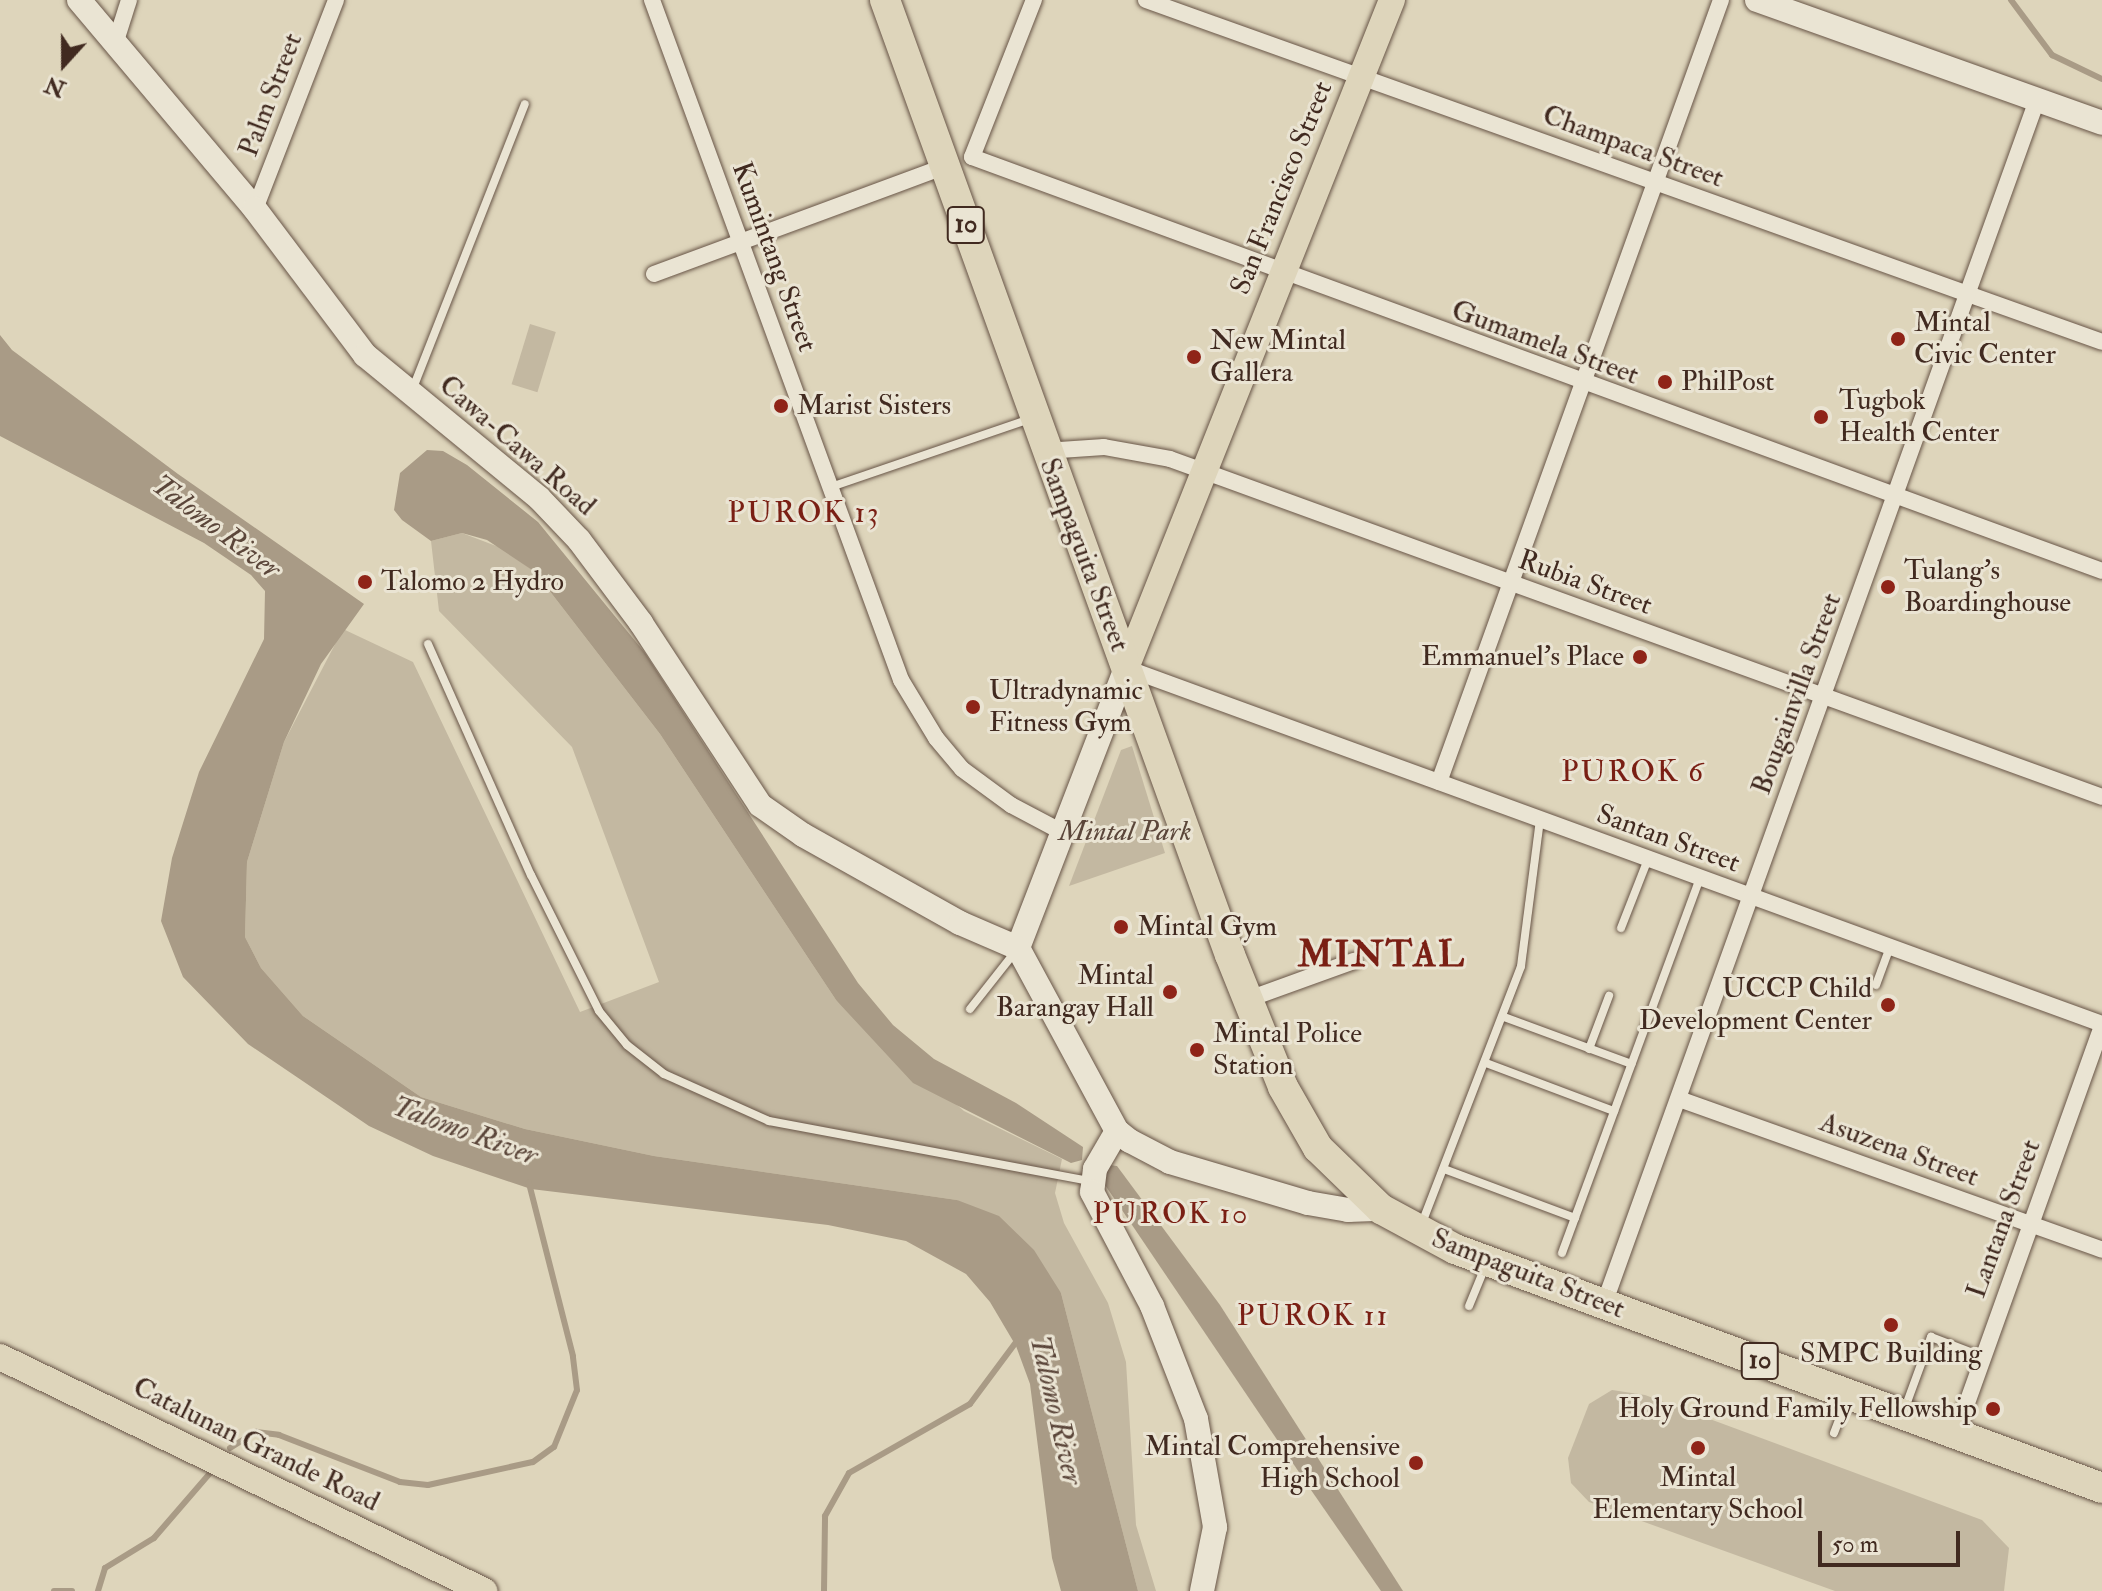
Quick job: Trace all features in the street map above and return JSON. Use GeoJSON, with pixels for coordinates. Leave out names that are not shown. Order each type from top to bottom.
{"type":"FeatureCollection","features":[{"type":"Feature","properties":{"kind":"highway","name":"Sampaguita Street"},"geometry":{"type":"LineString","coordinates":[[885,0],[959,162],[1033,418],[1246,1000],[1283,1087],[1318,1148],[1381,1209],[1487,1263],[1957,1431],[2102,1488]]}},
{"type":"Feature","properties":{"kind":"main road","name":"San Francisco Street"},"geometry":{"type":"LineString","coordinates":[[1126,668],[1392,0]]}},
{"type":"Feature","properties":{"kind":"main road","name":"Catalunan Grande Road"},"geometry":{"type":"LineString","coordinates":[[0,1357],[484,1591]]}},
{"type":"Feature","properties":{"kind":"street","name":"Cawa-Cawa Road"},"geometry":{"type":"LineString","coordinates":[[79,0],[255,209],[365,355],[539,498],[579,540],[641,623],[760,805],[803,835],[960,923],[1018,948]]}},
{"type":"Feature","properties":{"kind":"street"},"geometry":{"type":"LineString","coordinates":[[116,41],[129,0]]}},
{"type":"Feature","properties":{"kind":"street","name":"Palm Street"},"geometry":{"type":"LineString","coordinates":[[255,209],[336,0]]}},
{"type":"Feature","properties":{"kind":"street","name":"Kumintang Street"},"geometry":{"type":"LineString","coordinates":[[652,0],[901,680],[936,738],[984,788],[1062,832]]}},
{"type":"Feature","properties":{"kind":"street"},"geometry":{"type":"LineString","coordinates":[[654,274],[959,162],[1034,0]]}},
{"type":"Feature","properties":{"kind":"street","name":"Champaca Street"},"geometry":{"type":"LineString","coordinates":[[1146,0],[2102,342]]}},
{"type":"Feature","properties":{"kind":"street"},"geometry":{"type":"LineString","coordinates":[[1439,782],[1721,0]]}},
{"type":"Feature","properties":{"kind":"street"},"geometry":{"type":"LineString","coordinates":[[1757,0],[2102,123]]}},
{"type":"Feature","properties":{"kind":"street","name":"Bougainvilla Street"},"geometry":{"type":"LineString","coordinates":[[1604,1304],[2037,100]]}},
{"type":"Feature","properties":{"kind":"street","name":"Gumamela Street"},"geometry":{"type":"LineString","coordinates":[[959,162],[1282,273],[1583,385],[2102,571]]}},
{"type":"Feature","properties":{"kind":"street","name":"Rubia Street"},"geometry":{"type":"LineString","coordinates":[[1045,451],[1137,450],[1203,470],[2102,797]]}},
{"type":"Feature","properties":{"kind":"street"},"geometry":{"type":"LineString","coordinates":[[1126,668],[1018,948],[1117,1131],[1155,1156],[1188,1168],[1329,1208],[1381,1209]]}},
{"type":"Feature","properties":{"kind":"street","name":"Santan Street"},"geometry":{"type":"LineString","coordinates":[[1126,668],[2102,1025]]}},
{"type":"Feature","properties":{"kind":"street"},"geometry":{"type":"LineString","coordinates":[[1246,1000],[1354,961]]}},
{"type":"Feature","properties":{"kind":"street","name":"Lantana Street"},"geometry":{"type":"LineString","coordinates":[[1957,1431],[2102,1025]]}},
{"type":"Feature","properties":{"kind":"street","name":"Asuzena Street"},"geometry":{"type":"LineString","coordinates":[[1679,1099],[2102,1250]]}},
{"type":"Feature","properties":{"kind":"street"},"geometry":{"type":"LineString","coordinates":[[1117,1131],[1092,1181],[1096,1205],[1152,1306],[1196,1419],[1215,1527],[1202,1591]]}},
{"type":"Feature","properties":{"kind":"lane"},"geometry":{"type":"LineString","coordinates":[[411,392],[525,104]]}},
{"type":"Feature","properties":{"kind":"lane"},"geometry":{"type":"LineString","coordinates":[[830,488],[1033,418]]}},
{"type":"Feature","properties":{"kind":"lane"},"geometry":{"type":"LineString","coordinates":[[428,644],[599,1011],[627,1045],[664,1074],[769,1121],[1092,1181]]}},
{"type":"Feature","properties":{"kind":"lane"},"geometry":{"type":"LineString","coordinates":[[1419,1231],[1504,1017],[1529,927],[1540,820]]}},
{"type":"Feature","properties":{"kind":"lane"},"geometry":{"type":"LineString","coordinates":[[1621,928],[1648,859]]}},
{"type":"Feature","properties":{"kind":"lane"},"geometry":{"type":"LineString","coordinates":[[1562,1253],[1700,878]]}},
{"type":"Feature","properties":{"kind":"lane"},"geometry":{"type":"LineString","coordinates":[[1876,985],[1890,947]]}},
{"type":"Feature","properties":{"kind":"lane"},"geometry":{"type":"LineString","coordinates":[[970,1009],[1018,948]]}},
{"type":"Feature","properties":{"kind":"lane"},"geometry":{"type":"LineString","coordinates":[[1589,1049],[1609,996]]}},
{"type":"Feature","properties":{"kind":"lane"},"geometry":{"type":"LineString","coordinates":[[1504,1017],[1632,1064]]}},
{"type":"Feature","properties":{"kind":"lane"},"geometry":{"type":"LineString","coordinates":[[1486,1063],[1614,1111]]}},
{"type":"Feature","properties":{"kind":"lane"},"geometry":{"type":"LineString","coordinates":[[1444,1169],[1575,1218]]}},
{"type":"Feature","properties":{"kind":"lane"},"geometry":{"type":"LineString","coordinates":[[1469,1306],[1487,1263]]}},
{"type":"Feature","properties":{"kind":"lane"},"geometry":{"type":"LineString","coordinates":[[1903,1412],[1931,1337],[1983,1357]]}},
{"type":"Feature","properties":{"kind":"lane"},"geometry":{"type":"LineString","coordinates":[[1834,1433],[1849,1393]]}},
{"type":"Feature","properties":{"kind":"green space"},"geometry":{"type":"Polygon","coordinates":[[[530,324],[556,332],[537,392],[512,384],[530,324]]]}},
{"type":"Feature","properties":{"kind":"green space"},"geometry":{"type":"Polygon","coordinates":[[[462,533],[504,549],[535,572],[660,734],[836,1000],[964,1111],[1062,1159],[1055,1193],[1064,1223],[1108,1303],[1126,1362],[1136,1525],[1156,1591],[1138,1591],[1061,1293],[957,1200],[654,1156],[525,1129],[421,1097],[303,1016],[261,968],[245,937],[247,862],[284,742],[343,629],[413,662],[580,1012],[659,982],[572,747],[439,611],[431,541],[462,533]]]}},
{"type":"Feature","properties":{"kind":"green space","name":"Mintal Park"},"geometry":{"type":"Polygon","coordinates":[[[1132,746],[1165,853],[1069,886],[1121,750],[1132,746]]]}},
{"type":"Feature","properties":{"kind":"green space"},"geometry":{"type":"Polygon","coordinates":[[[1612,1390],[1645,1395],[1982,1520],[2009,1548],[2004,1591],[1835,1591],[1589,1502],[1571,1483],[1568,1458],[1589,1404],[1612,1390]]]}},
{"type":"Feature","properties":{"kind":"water","name":"Talomo River"},"geometry":{"type":"Polygon","coordinates":[[[0,335],[12,350],[178,474],[364,604],[321,664],[284,742],[247,862],[245,937],[261,968],[303,1016],[421,1097],[525,1129],[654,1156],[957,1200],[999,1216],[1034,1250],[1061,1293],[1138,1591],[1061,1591],[1052,1558],[1030,1384],[1016,1346],[990,1302],[966,1274],[906,1241],[828,1225],[531,1189],[433,1156],[369,1126],[248,1044],[183,977],[161,921],[172,858],[199,772],[264,639],[265,591],[251,575],[204,543],[0,436],[0,335]]]}},
{"type":"Feature","properties":{"kind":"water"},"geometry":{"type":"Polygon","coordinates":[[[427,450],[443,451],[467,465],[538,522],[645,653],[858,983],[893,1025],[934,1059],[1016,1103],[1083,1147],[1082,1160],[1071,1163],[913,1083],[836,1000],[660,734],[535,572],[487,540],[462,533],[431,541],[402,520],[394,510],[400,473],[427,450]]]}},
{"type":"Feature","properties":{"kind":"water"},"geometry":{"type":"Polygon","coordinates":[[[1109,1165],[1117,1166],[1220,1305],[1403,1591],[1381,1591],[1311,1490],[1103,1182],[1109,1165]]]}},
{"type":"Feature","properties":{"kind":"waterway"},"geometry":{"type":"LineString","coordinates":[[2011,0],[2052,55],[2102,79]]}},
{"type":"Feature","properties":{"kind":"waterway","name":"Talomo River"},"geometry":{"type":"LineString","coordinates":[[230,1448],[256,1432],[279,1435],[400,1482],[428,1485],[533,1462],[554,1447],[577,1390],[573,1356],[529,1183]]}},
{"type":"Feature","properties":{"kind":"waterway","name":"Talomo River"},"geometry":{"type":"LineString","coordinates":[[824,1591],[825,1516],[849,1473],[970,1404],[1017,1341]]}},
{"type":"Feature","properties":{"kind":"waterway"},"geometry":{"type":"LineString","coordinates":[[98,1591],[105,1568],[154,1538],[211,1472]]}},
{"type":"Feature","properties":{"kind":"waterway"},"geometry":{"type":"LineString","coordinates":[[54,1591],[72,1591]]}},
{"type":"Feature","properties":{"kind":"place","name":"Mintal Civic Center"},"geometry":{"type":"Point","coordinates":[1898,339]}},
{"type":"Feature","properties":{"kind":"place","name":"New Mintal Gallera"},"geometry":{"type":"Point","coordinates":[1194,357]}},
{"type":"Feature","properties":{"kind":"place","name":"PhilPost"},"geometry":{"type":"Point","coordinates":[1665,382]}},
{"type":"Feature","properties":{"kind":"place","name":"Marist Sisters"},"geometry":{"type":"Point","coordinates":[781,406]}},
{"type":"Feature","properties":{"kind":"place","name":"Tugbok Health Center"},"geometry":{"type":"Point","coordinates":[1821,417]}},
{"type":"Feature","properties":{"kind":"place","name":"Talomo 2 Hydro"},"geometry":{"type":"Point","coordinates":[365,582]}},
{"type":"Feature","properties":{"kind":"place","name":"Tulang's Boardinghouse"},"geometry":{"type":"Point","coordinates":[1888,587]}},
{"type":"Feature","properties":{"kind":"place","name":"Emmanuel's Place"},"geometry":{"type":"Point","coordinates":[1640,657]}},
{"type":"Feature","properties":{"kind":"place","name":"Ultradynamic Fitness Gym"},"geometry":{"type":"Point","coordinates":[973,707]}},
{"type":"Feature","properties":{"kind":"place","name":"Mintal Gym"},"geometry":{"type":"Point","coordinates":[1121,927]}},
{"type":"Feature","properties":{"kind":"place","name":"Mintal Barangay Hall"},"geometry":{"type":"Point","coordinates":[1170,992]}},
{"type":"Feature","properties":{"kind":"place","name":"UCCP Child Development Center"},"geometry":{"type":"Point","coordinates":[1888,1005]}},
{"type":"Feature","properties":{"kind":"place","name":"Mintal Police Station"},"geometry":{"type":"Point","coordinates":[1197,1050]}},
{"type":"Feature","properties":{"kind":"place","name":"SMPC Building"},"geometry":{"type":"Point","coordinates":[1891,1325]}},
{"type":"Feature","properties":{"kind":"place","name":"Holy Ground Family Fellowship"},"geometry":{"type":"Point","coordinates":[1993,1409]}},
{"type":"Feature","properties":{"kind":"place","name":"Mintal Elementary School"},"geometry":{"type":"Point","coordinates":[1698,1448]}},
{"type":"Feature","properties":{"kind":"place","name":"Mintal Comprehensive High School"},"geometry":{"type":"Point","coordinates":[1416,1463]}},
{"type":"Feature","properties":{"kind":"district","name":"PUROK 13"},"geometry":{"type":"Point","coordinates":[804,513]}},
{"type":"Feature","properties":{"kind":"district","name":"PUROK 6"},"geometry":{"type":"Point","coordinates":[1633,772]}},
{"type":"Feature","properties":{"kind":"district","name":"MINTAL"},"geometry":{"type":"Point","coordinates":[1382,955]}},
{"type":"Feature","properties":{"kind":"district","name":"PUROK 10"},"geometry":{"type":"Point","coordinates":[1171,1214]}},
{"type":"Feature","properties":{"kind":"district","name":"PUROK 11"},"geometry":{"type":"Point","coordinates":[1313,1316]}}]}
